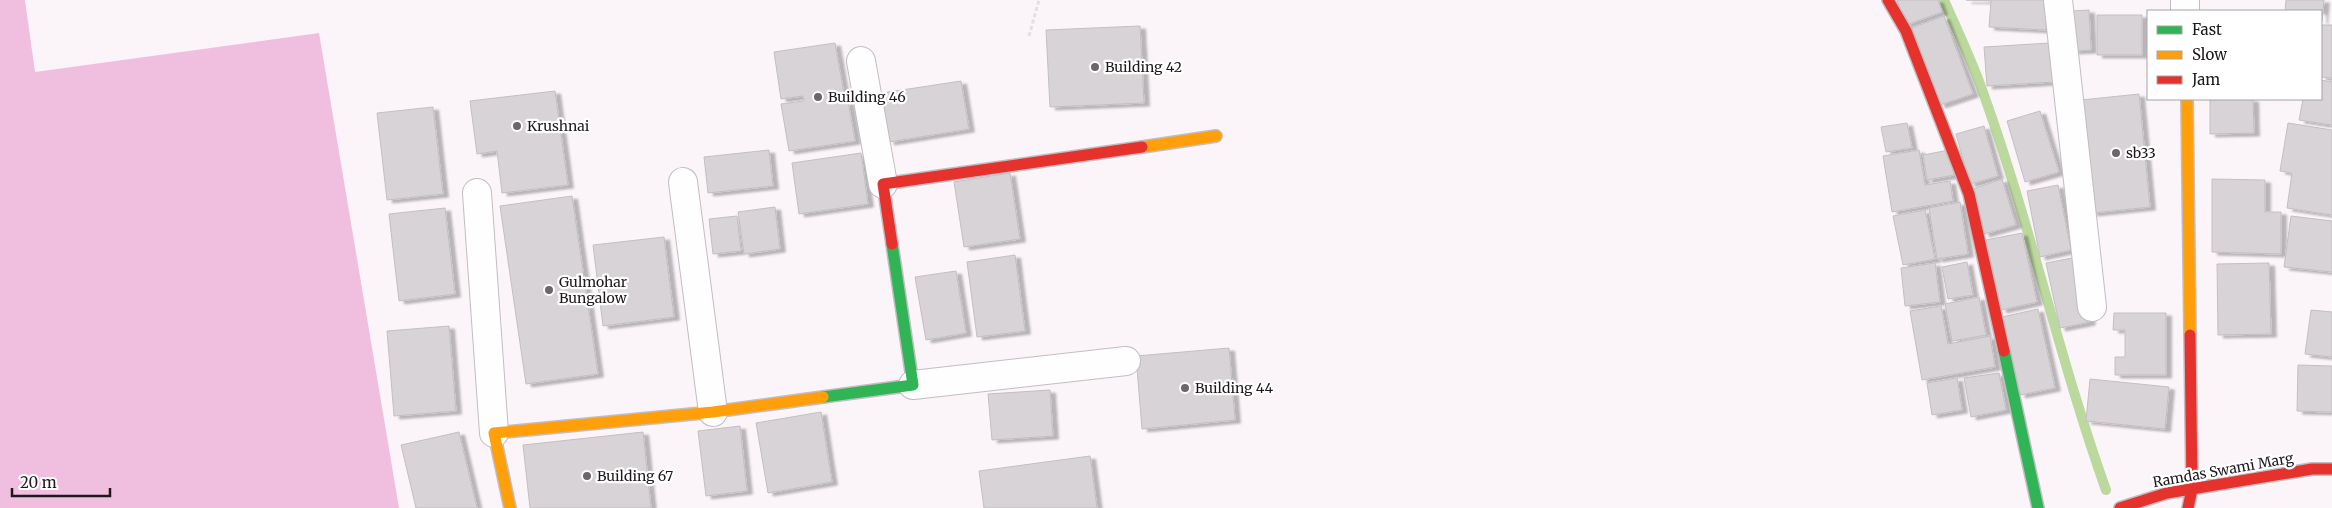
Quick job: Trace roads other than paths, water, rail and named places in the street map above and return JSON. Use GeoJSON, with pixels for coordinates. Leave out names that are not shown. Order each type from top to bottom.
{"type":"FeatureCollection","features":[{"type":"Feature","properties":{"kind":"street"},"geometry":{"type":"LineString","coordinates":[[1888,0],[1906,30],[1969,194],[2038,508]]}},
{"type":"Feature","properties":{"kind":"street"},"geometry":{"type":"LineString","coordinates":[[2058,0],[2092,307]]}},
{"type":"Feature","properties":{"kind":"street"},"geometry":{"type":"LineString","coordinates":[[861,61],[883,184],[913,385]]}},
{"type":"Feature","properties":{"kind":"street"},"geometry":{"type":"LineString","coordinates":[[2187,100],[2192,489],[2188,508]]}},
{"type":"Feature","properties":{"kind":"street"},"geometry":{"type":"LineString","coordinates":[[883,184],[1216,136]]}},
{"type":"Feature","properties":{"kind":"street"},"geometry":{"type":"LineString","coordinates":[[683,182],[713,412]]}},
{"type":"Feature","properties":{"kind":"street"},"geometry":{"type":"LineString","coordinates":[[477,193],[494,433],[510,508]]}},
{"type":"Feature","properties":{"kind":"street"},"geometry":{"type":"LineString","coordinates":[[494,433],[713,412],[913,385],[1126,361]]}},
{"type":"Feature","properties":{"kind":"street","name":"Ramdas Swami Marg"},"geometry":{"type":"LineString","coordinates":[[2120,508],[2167,493],[2312,469],[2332,469]]}},
{"type":"Feature","properties":{"kind":"waterway"},"geometry":{"type":"LineString","coordinates":[[1944,0],[1976,73],[2002,147],[2074,392],[2106,490]]}},
{"type":"Feature","properties":{"kind":"place","name":"Building 42"},"geometry":{"type":"Point","coordinates":[1095,67]}},
{"type":"Feature","properties":{"kind":"place","name":"Building 46"},"geometry":{"type":"Point","coordinates":[818,97]}},
{"type":"Feature","properties":{"kind":"place","name":"Krushnai"},"geometry":{"type":"Point","coordinates":[517,126]}},
{"type":"Feature","properties":{"kind":"place","name":"sb33"},"geometry":{"type":"Point","coordinates":[2116,153]}},
{"type":"Feature","properties":{"kind":"place","name":"Gulmohar Bungalow"},"geometry":{"type":"Point","coordinates":[549,290]}},
{"type":"Feature","properties":{"kind":"place","name":"Building 44"},"geometry":{"type":"Point","coordinates":[1185,388]}},
{"type":"Feature","properties":{"kind":"place","name":"Building 67"},"geometry":{"type":"Point","coordinates":[587,476]}}]}
